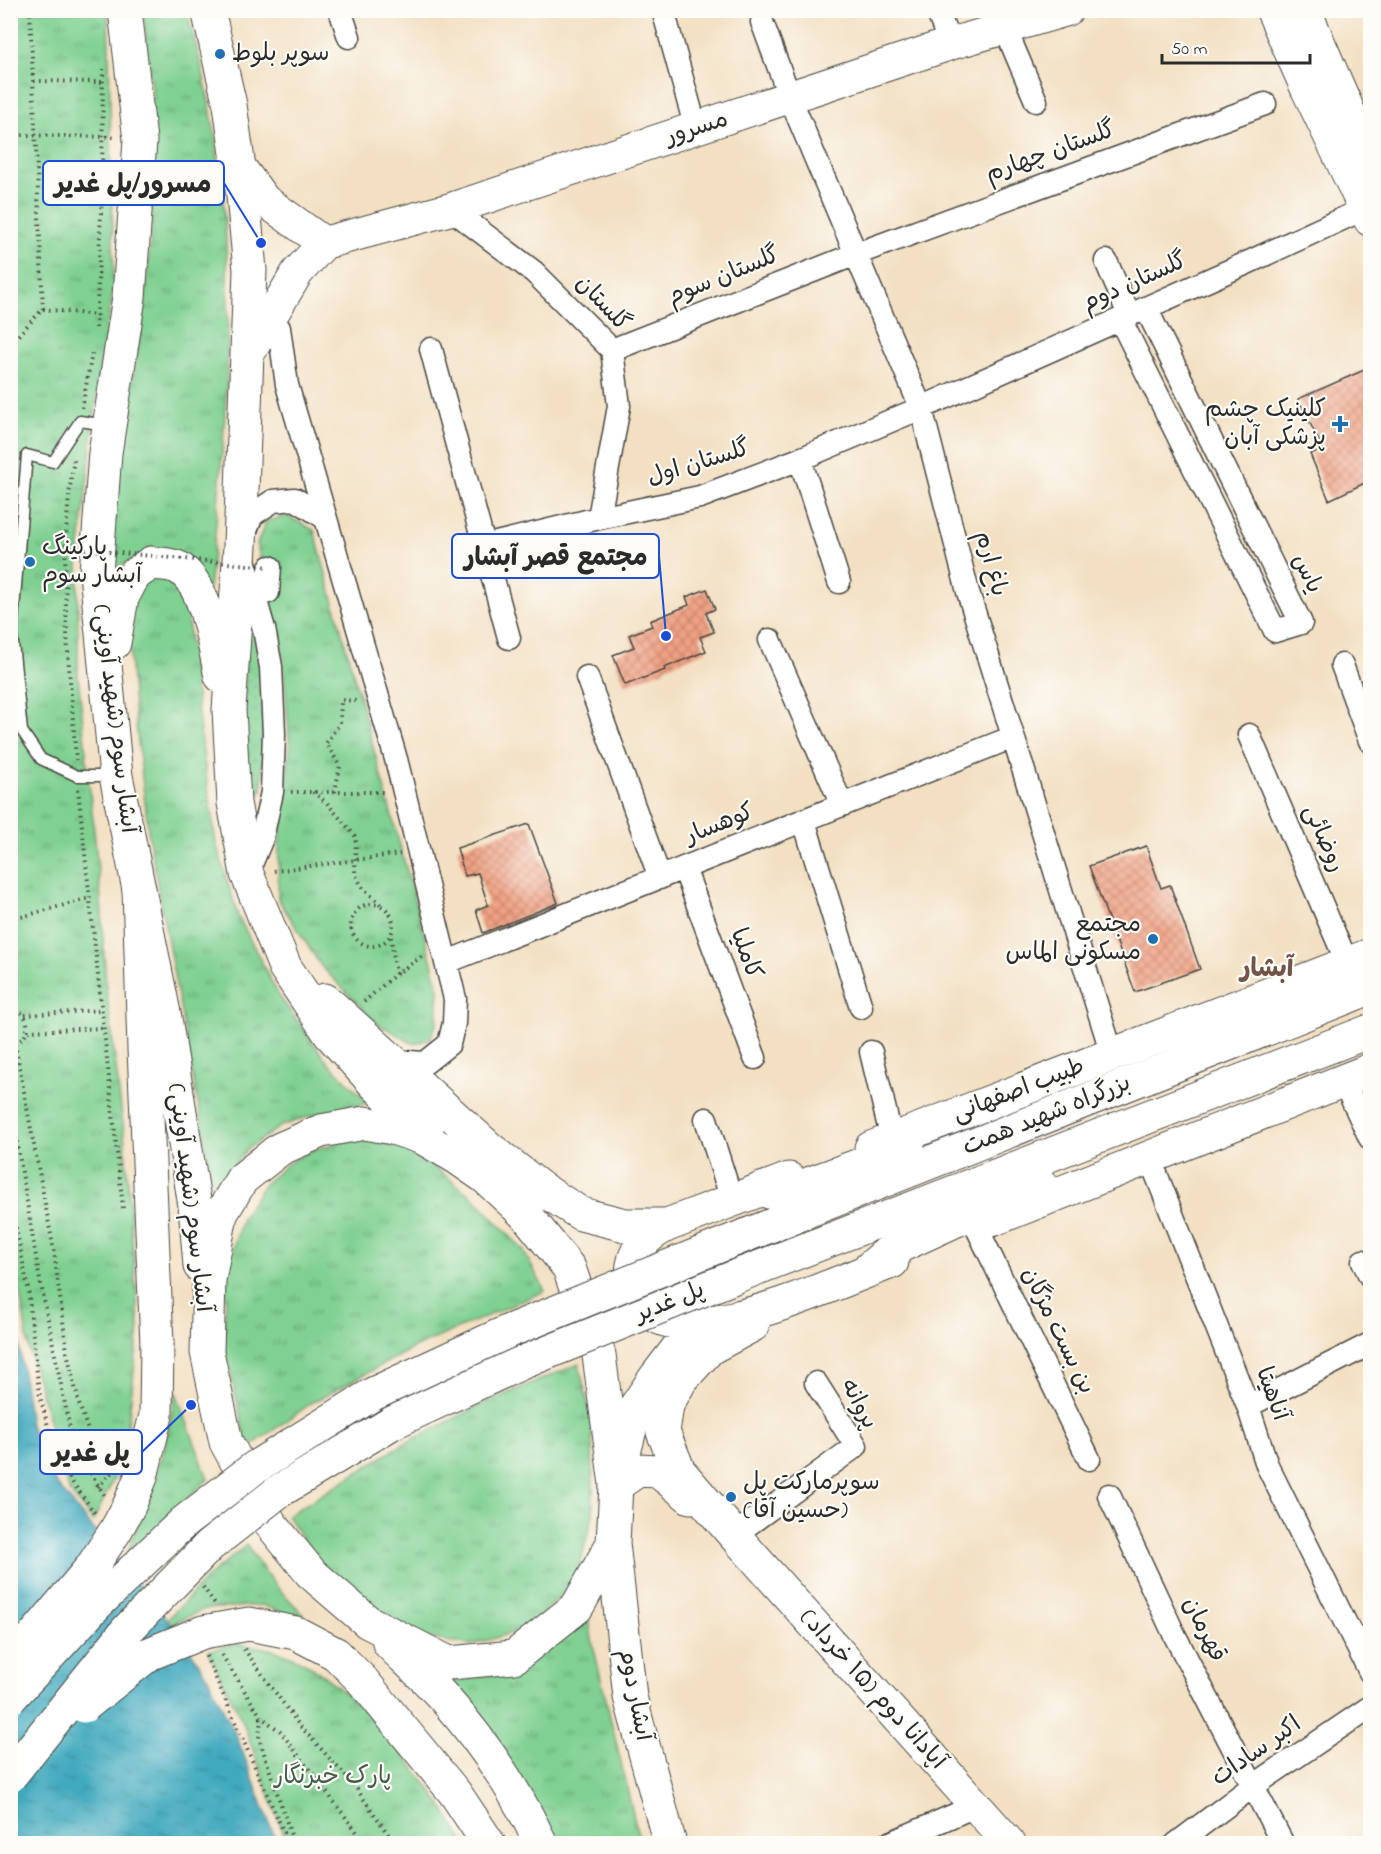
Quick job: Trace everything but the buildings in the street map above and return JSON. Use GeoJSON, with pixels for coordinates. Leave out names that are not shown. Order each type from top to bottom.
{"type":"FeatureCollection","features":[{"type":"Feature","properties":{"kind":"main road","name":"آبشار سوم (شهید آوینی)"},"geometry":{"type":"LineString","coordinates":[[125,10],[140,140],[129,297],[105,453],[96,573],[116,776],[165,1018],[195,1206],[207,1352]]}},
{"type":"Feature","properties":{"kind":"main road"},"geometry":{"type":"LineString","coordinates":[[208,10],[230,105],[250,270],[240,546],[229,710],[234,803],[247,874],[285,967],[330,1034],[374,1083],[439,1148]]}},
{"type":"Feature","properties":{"kind":"main road"},"geometry":{"type":"LineString","coordinates":[[106,690],[122,598],[134,575],[151,563],[178,567],[195,584],[207,619],[229,710]]}},
{"type":"Feature","properties":{"kind":"main road"},"geometry":{"type":"LineString","coordinates":[[10,1672],[28,1643],[91,1568],[116,1530],[141,1477],[156,1415],[157,1344],[139,889]]}},
{"type":"Feature","properties":{"kind":"main road","name":"طبیب اصفهانی"},"geometry":{"type":"LineString","coordinates":[[667,1225],[1359,960]]}},
{"type":"Feature","properties":{"kind":"main road"},"geometry":{"type":"LineString","coordinates":[[285,967],[489,1148],[542,1189],[581,1214],[625,1225],[667,1225]]}},
{"type":"Feature","properties":{"kind":"main road","name":"بزرگراه شهید همت"},"geometry":{"type":"LineString","coordinates":[[724,1244],[1371,988]]}},
{"type":"Feature","properties":{"kind":"main road","name":"بزرگراه شهید همت"},"geometry":{"type":"LineString","coordinates":[[737,1276],[1371,1031]]}},
{"type":"Feature","properties":{"kind":"main road"},"geometry":{"type":"LineString","coordinates":[[667,1225],[652,1232],[640,1244],[632,1268],[635,1293],[644,1307],[657,1318],[673,1323],[717,1322],[803,1297],[912,1255],[976,1226],[1149,1156],[1357,1075]]}},
{"type":"Feature","properties":{"kind":"main road"},"geometry":{"type":"LineString","coordinates":[[747,1194],[788,1192],[1054,1092],[1068,1089],[1110,1091]]}},
{"type":"Feature","properties":{"kind":"main road"},"geometry":{"type":"LineString","coordinates":[[541,1844],[530,1820],[480,1744],[444,1698],[368,1622],[311,1573],[270,1523],[226,1442],[207,1352],[209,1280],[221,1214],[242,1179],[280,1149],[321,1131],[365,1123],[393,1128],[423,1138],[456,1157],[493,1185],[527,1216],[569,1268],[599,1355],[616,1485]]}},
{"type":"Feature","properties":{"kind":"main road"},"geometry":{"type":"LineString","coordinates":[[866,1271],[886,1254],[902,1245],[1056,1174],[1111,1131]]}},
{"type":"Feature","properties":{"kind":"main road","name":"پل غدیر"},"geometry":{"type":"LineString","coordinates":[[10,1698],[96,1605],[184,1522],[254,1468],[373,1394],[509,1331],[724,1244]]}},
{"type":"Feature","properties":{"kind":"main road","name":"پل غدیر"},"geometry":{"type":"LineString","coordinates":[[10,1776],[127,1630],[209,1546],[278,1492],[392,1423],[519,1364],[737,1276]]}},
{"type":"Feature","properties":{"kind":"main road"},"geometry":{"type":"LineString","coordinates":[[734,1535],[679,1471],[663,1432],[667,1405],[681,1380],[710,1348],[803,1297]]}},
{"type":"Feature","properties":{"kind":"main road"},"geometry":{"type":"LineString","coordinates":[[616,1485],[636,1406],[678,1348],[717,1322]]}},
{"type":"Feature","properties":{"kind":"main road"},"geometry":{"type":"LineString","coordinates":[[616,1485],[638,1470],[658,1471],[734,1535]]}},
{"type":"Feature","properties":{"kind":"main road","name":"آبشار دوم"},"geometry":{"type":"LineString","coordinates":[[616,1485],[613,1543],[630,1697],[670,1844]]}},
{"type":"Feature","properties":{"kind":"main road"},"geometry":{"type":"LineString","coordinates":[[368,1622],[449,1663],[514,1657],[577,1607],[613,1543]]}},
{"type":"Feature","properties":{"kind":"main road"},"geometry":{"type":"LineString","coordinates":[[10,1783],[36,1744],[149,1654],[203,1632],[249,1623],[296,1633],[336,1654],[362,1680],[455,1793],[489,1844]]}},
{"type":"Feature","properties":{"kind":"street"},"geometry":{"type":"LineString","coordinates":[[340,10],[349,37]]}},
{"type":"Feature","properties":{"kind":"street"},"geometry":{"type":"LineString","coordinates":[[663,10],[696,129]]}},
{"type":"Feature","properties":{"kind":"street"},"geometry":{"type":"LineString","coordinates":[[937,10],[950,44]]}},
{"type":"Feature","properties":{"kind":"street","name":"مسرور"},"geometry":{"type":"LineString","coordinates":[[324,243],[451,209],[950,44],[1067,10]]}},
{"type":"Feature","properties":{"kind":"street"},"geometry":{"type":"LineString","coordinates":[[1272,10],[1307,89],[1369,211]]}},
{"type":"Feature","properties":{"kind":"street"},"geometry":{"type":"LineString","coordinates":[[1305,10],[1371,160]]}},
{"type":"Feature","properties":{"kind":"street","name":"باغ ارم"},"geometry":{"type":"LineString","coordinates":[[762,22],[790,98],[921,408],[968,592],[1112,1054]]}},
{"type":"Feature","properties":{"kind":"street"},"geometry":{"type":"LineString","coordinates":[[1005,28],[1036,101]]}},
{"type":"Feature","properties":{"kind":"street","name":"گلستان چهارم"},"geometry":{"type":"LineString","coordinates":[[856,254],[1265,104]]}},
{"type":"Feature","properties":{"kind":"street"},"geometry":{"type":"LineString","coordinates":[[238,165],[264,200],[324,243],[297,273],[247,356]]}},
{"type":"Feature","properties":{"kind":"street","name":"گلستان"},"geometry":{"type":"LineString","coordinates":[[451,209],[534,272],[612,350],[619,406],[598,518]]}},
{"type":"Feature","properties":{"kind":"street","name":"گلستان دوم"},"geometry":{"type":"LineString","coordinates":[[921,408],[1369,211]]}},
{"type":"Feature","properties":{"kind":"street","name":"گلستان سوم"},"geometry":{"type":"LineString","coordinates":[[612,350],[856,254]]}},
{"type":"Feature","properties":{"kind":"street"},"geometry":{"type":"LineString","coordinates":[[1106,261],[1132,314]]}},
{"type":"Feature","properties":{"kind":"street","name":"یاس"},"geometry":{"type":"LineString","coordinates":[[1132,314],[1301,624],[1275,631],[1132,314]]}},
{"type":"Feature","properties":{"kind":"street"},"geometry":{"type":"LineString","coordinates":[[279,328],[287,385],[404,792],[455,999],[454,1023],[449,1044],[425,1063],[392,1061]]}},
{"type":"Feature","properties":{"kind":"street"},"geometry":{"type":"LineString","coordinates":[[431,348],[509,638]]}},
{"type":"Feature","properties":{"kind":"street","name":"گلستان اول"},"geometry":{"type":"LineString","coordinates":[[484,546],[598,518],[700,497],[800,459],[921,408]]}},
{"type":"Feature","properties":{"kind":"street"},"geometry":{"type":"LineString","coordinates":[[800,459],[838,582]]}},
{"type":"Feature","properties":{"kind":"street"},"geometry":{"type":"LineString","coordinates":[[247,874],[262,838],[272,792],[274,734],[271,668],[264,629],[240,546],[252,515],[273,501],[295,499],[325,518]]}},
{"type":"Feature","properties":{"kind":"street"},"geometry":{"type":"LineString","coordinates":[[255,596],[268,592],[270,567]]}},
{"type":"Feature","properties":{"kind":"street"},"geometry":{"type":"LineString","coordinates":[[770,640],[842,805]]}},
{"type":"Feature","properties":{"kind":"street"},"geometry":{"type":"LineString","coordinates":[[1342,665],[1371,741]]}},
{"type":"Feature","properties":{"kind":"street"},"geometry":{"type":"LineString","coordinates":[[587,677],[660,878]]}},
{"type":"Feature","properties":{"kind":"street","name":"روضائی"},"geometry":{"type":"LineString","coordinates":[[1249,735],[1359,960]]}},
{"type":"Feature","properties":{"kind":"street","name":"کوهسار"},"geometry":{"type":"LineString","coordinates":[[444,952],[660,878],[1013,737]]}},
{"type":"Feature","properties":{"kind":"street"},"geometry":{"type":"LineString","coordinates":[[804,820],[861,1007]]}},
{"type":"Feature","properties":{"kind":"street","name":"کاملیا"},"geometry":{"type":"LineString","coordinates":[[684,868],[755,1058]]}},
{"type":"Feature","properties":{"kind":"street"},"geometry":{"type":"LineString","coordinates":[[871,1052],[892,1140]]}},
{"type":"Feature","properties":{"kind":"street"},"geometry":{"type":"LineString","coordinates":[[1357,1075],[1371,1138]]}},
{"type":"Feature","properties":{"kind":"street"},"geometry":{"type":"LineString","coordinates":[[706,1119],[747,1194]]}},
{"type":"Feature","properties":{"kind":"street","name":"آناهیتا"},"geometry":{"type":"LineString","coordinates":[[1149,1156],[1248,1406],[1267,1465],[1363,1640]]}},
{"type":"Feature","properties":{"kind":"street","name":"بن بست مژگان"},"geometry":{"type":"LineString","coordinates":[[976,1226],[1089,1459]]}},
{"type":"Feature","properties":{"kind":"street"},"geometry":{"type":"LineString","coordinates":[[1248,1406],[1371,1344]]}},
{"type":"Feature","properties":{"kind":"street","name":"پروانه"},"geometry":{"type":"LineString","coordinates":[[734,1535],[856,1446],[816,1383]]}},
{"type":"Feature","properties":{"kind":"street","name":"قهرمان"},"geometry":{"type":"LineString","coordinates":[[1109,1495],[1175,1636],[1283,1844]]}},
{"type":"Feature","properties":{"kind":"street","name":"آپادانا دوم (۱۵ خرداد)"},"geometry":{"type":"LineString","coordinates":[[734,1535],[1011,1844]]}},
{"type":"Feature","properties":{"kind":"street"},"geometry":{"type":"LineString","coordinates":[[1363,1640],[1371,1672]]}},
{"type":"Feature","properties":{"kind":"street","name":"اکبر سادات"},"geometry":{"type":"LineString","coordinates":[[1176,1844],[1253,1786],[1371,1707]]}},
{"type":"Feature","properties":{"kind":"street"},"geometry":{"type":"LineString","coordinates":[[888,1844],[975,1806]]}},
{"type":"Feature","properties":{"kind":"lane"},"geometry":{"type":"LineString","coordinates":[[109,425],[80,421],[53,462],[27,455],[12,633],[22,731],[40,759],[77,776],[116,776]]}},
{"type":"Feature","properties":{"kind":"path"},"geometry":{"type":"LineString","coordinates":[[10,344],[43,309],[30,10]]}},
{"type":"Feature","properties":{"kind":"path"},"geometry":{"type":"LineString","coordinates":[[34,81],[104,82]]}},
{"type":"Feature","properties":{"kind":"path"},"geometry":{"type":"LineString","coordinates":[[10,135],[103,136]]}},
{"type":"Feature","properties":{"kind":"path"},"geometry":{"type":"LineString","coordinates":[[43,309],[96,315]]}},
{"type":"Feature","properties":{"kind":"path"},"geometry":{"type":"LineString","coordinates":[[67,548],[270,567]]}},
{"type":"Feature","properties":{"kind":"path"},"geometry":{"type":"LineString","coordinates":[[335,792],[340,766],[326,743],[340,723],[341,700],[379,702]]}},
{"type":"Feature","properties":{"kind":"path"},"geometry":{"type":"LineString","coordinates":[[272,792],[404,792]]}},
{"type":"Feature","properties":{"kind":"path"},"geometry":{"type":"LineString","coordinates":[[312,792],[327,803],[356,837],[355,874],[363,888],[382,906],[392,917],[393,930],[381,944],[368,946],[361,943],[353,933],[353,919],[361,908],[368,904],[382,906]]}},
{"type":"Feature","properties":{"kind":"path"},"geometry":{"type":"LineString","coordinates":[[247,874],[419,851]]}},
{"type":"Feature","properties":{"kind":"path"},"geometry":{"type":"LineString","coordinates":[[10,920],[90,898]]}},
{"type":"Feature","properties":{"kind":"path"},"geometry":{"type":"LineString","coordinates":[[390,936],[396,974]]}},
{"type":"Feature","properties":{"kind":"path"},"geometry":{"type":"LineString","coordinates":[[345,1018],[396,974],[444,952]]}},
{"type":"Feature","properties":{"kind":"path"},"geometry":{"type":"LineString","coordinates":[[10,1008],[20,1011],[27,1020],[28,1031],[25,1037],[13,1044],[54,1251],[68,1352],[78,1404],[95,1450],[120,1481]]}},
{"type":"Feature","properties":{"kind":"path"},"geometry":{"type":"LineString","coordinates":[[25,1015],[102,1010]]}},
{"type":"Feature","properties":{"kind":"path"},"geometry":{"type":"LineString","coordinates":[[28,1031],[104,1028]]}},
{"type":"Feature","properties":{"kind":"path"},"geometry":{"type":"LineString","coordinates":[[10,1100],[42,1296],[72,1444],[107,1499]]}},
{"type":"Feature","properties":{"kind":"path"},"geometry":{"type":"LineString","coordinates":[[10,1198],[28,1288],[39,1392],[57,1461],[99,1518]]}},
{"type":"Feature","properties":{"kind":"path"},"geometry":{"type":"LineString","coordinates":[[196,1578],[222,1615]]}},
{"type":"Feature","properties":{"kind":"path"},"geometry":{"type":"LineString","coordinates":[[239,1642],[299,1725],[354,1785],[395,1844]]}},
{"type":"Feature","properties":{"kind":"path"},"geometry":{"type":"LineString","coordinates":[[219,1650],[261,1718],[280,1731],[366,1844]]}},
{"type":"Feature","properties":{"kind":"path"},"geometry":{"type":"LineString","coordinates":[[204,1653],[289,1844]]}},
{"type":"Feature","properties":{"kind":"path"},"geometry":{"type":"LineString","coordinates":[[261,1718],[259,1738],[294,1844]]}},
{"type":"Feature","properties":{"kind":"green space"},"geometry":{"type":"Polygon","coordinates":[[[10,11],[108,11],[114,286],[100,366],[78,564],[78,675],[101,899],[106,988],[124,1132],[139,1327],[124,1459],[93,1521],[69,1491],[29,1350],[11,1236],[10,11]]]}},
{"type":"Feature","properties":{"kind":"green space"},"geometry":{"type":"Polygon","coordinates":[[[143,11],[186,11],[205,81],[218,152],[225,225],[228,297],[227,370],[217,516],[209,588],[128,562],[112,573],[115,502],[126,409],[142,328],[152,223],[152,91],[143,11]]]}},
{"type":"Feature","properties":{"kind":"green space"},"geometry":{"type":"Polygon","coordinates":[[[287,516],[314,530],[439,989],[437,1023],[430,1039],[414,1044],[378,1024],[321,966],[278,899],[279,841],[290,749],[283,658],[257,544],[266,521],[287,516]]]}},
{"type":"Feature","properties":{"kind":"green space"},"geometry":{"type":"Polygon","coordinates":[[[166,577],[185,594],[200,732],[216,844],[238,916],[279,996],[328,1063],[369,1103],[319,1113],[281,1126],[247,1149],[214,1190],[150,845],[134,709],[127,615],[142,582],[166,577]]]}},
{"type":"Feature","properties":{"kind":"green space"},"geometry":{"type":"Polygon","coordinates":[[[247,624],[254,636],[264,688],[262,789],[251,807],[242,768],[247,624]]]}},
{"type":"Feature","properties":{"kind":"green space"},"geometry":{"type":"Polygon","coordinates":[[[372,1140],[413,1151],[474,1198],[523,1250],[545,1291],[413,1348],[310,1404],[248,1448],[224,1345],[227,1270],[242,1218],[265,1183],[289,1163],[313,1150],[344,1141],[372,1140]]]}},
{"type":"Feature","properties":{"kind":"green space"},"geometry":{"type":"Polygon","coordinates":[[[579,1364],[592,1423],[593,1515],[576,1579],[529,1628],[471,1645],[415,1636],[355,1599],[316,1558],[287,1516],[402,1445],[489,1401],[579,1364]]]}},
{"type":"Feature","properties":{"kind":"green space"},"geometry":{"type":"Polygon","coordinates":[[[176,1392],[208,1479],[125,1560],[165,1446],[176,1392]]]}},
{"type":"Feature","properties":{"kind":"green space"},"geometry":{"type":"Polygon","coordinates":[[[246,1545],[274,1584],[312,1623],[262,1605],[205,1609],[156,1631],[208,1577],[246,1545]]]}},
{"type":"Feature","properties":{"kind":"green space"},"geometry":{"type":"Polygon","coordinates":[[[589,1620],[640,1843],[554,1843],[451,1691],[452,1682],[495,1674],[536,1659],[589,1620]]]}},
{"type":"Feature","properties":{"kind":"green space","name":"پارک خبرنگار"},"geometry":{"type":"Polygon","coordinates":[[[235,1644],[269,1649],[288,1655],[308,1665],[348,1696],[387,1735],[420,1775],[442,1805],[464,1843],[287,1843],[243,1722],[208,1651],[235,1644]]]}},
{"type":"Feature","properties":{"kind":"water"},"geometry":{"type":"Polygon","coordinates":[[[10,1280],[30,1424],[40,1452],[55,1482],[180,1635],[206,1674],[237,1737],[277,1843],[11,1843],[10,1280]]]}},
{"type":"Feature","properties":{"kind":"place","name":"سوپر بلوط"},"geometry":{"type":"Point","coordinates":[220,54]}},
{"type":"Feature","properties":{"kind":"place","name":"مسرور/پل غدیر"},"geometry":{"type":"Point","coordinates":[261,243]}},
{"type":"Feature","properties":{"kind":"place","name":"کلینیک چشم پزشکی آبان"},"geometry":{"type":"Point","coordinates":[1340,424]}},
{"type":"Feature","properties":{"kind":"place","name":"پارکینگ آبشار سوم"},"geometry":{"type":"Point","coordinates":[30,562]}},
{"type":"Feature","properties":{"kind":"place","name":"مجتمع قصر آبشار"},"geometry":{"type":"Point","coordinates":[666,636]}},
{"type":"Feature","properties":{"kind":"place","name":"مجتمع مسکونی الماس"},"geometry":{"type":"Point","coordinates":[1153,939]}},
{"type":"Feature","properties":{"kind":"place","name":"پل غدیر"},"geometry":{"type":"Point","coordinates":[191,1405]}},
{"type":"Feature","properties":{"kind":"place","name":"سوپرمارکت پل (حسین آقا)"},"geometry":{"type":"Point","coordinates":[731,1497]}},
{"type":"Feature","properties":{"kind":"district","name":"آبشار"},"geometry":{"type":"Point","coordinates":[1267,970]}}]}
